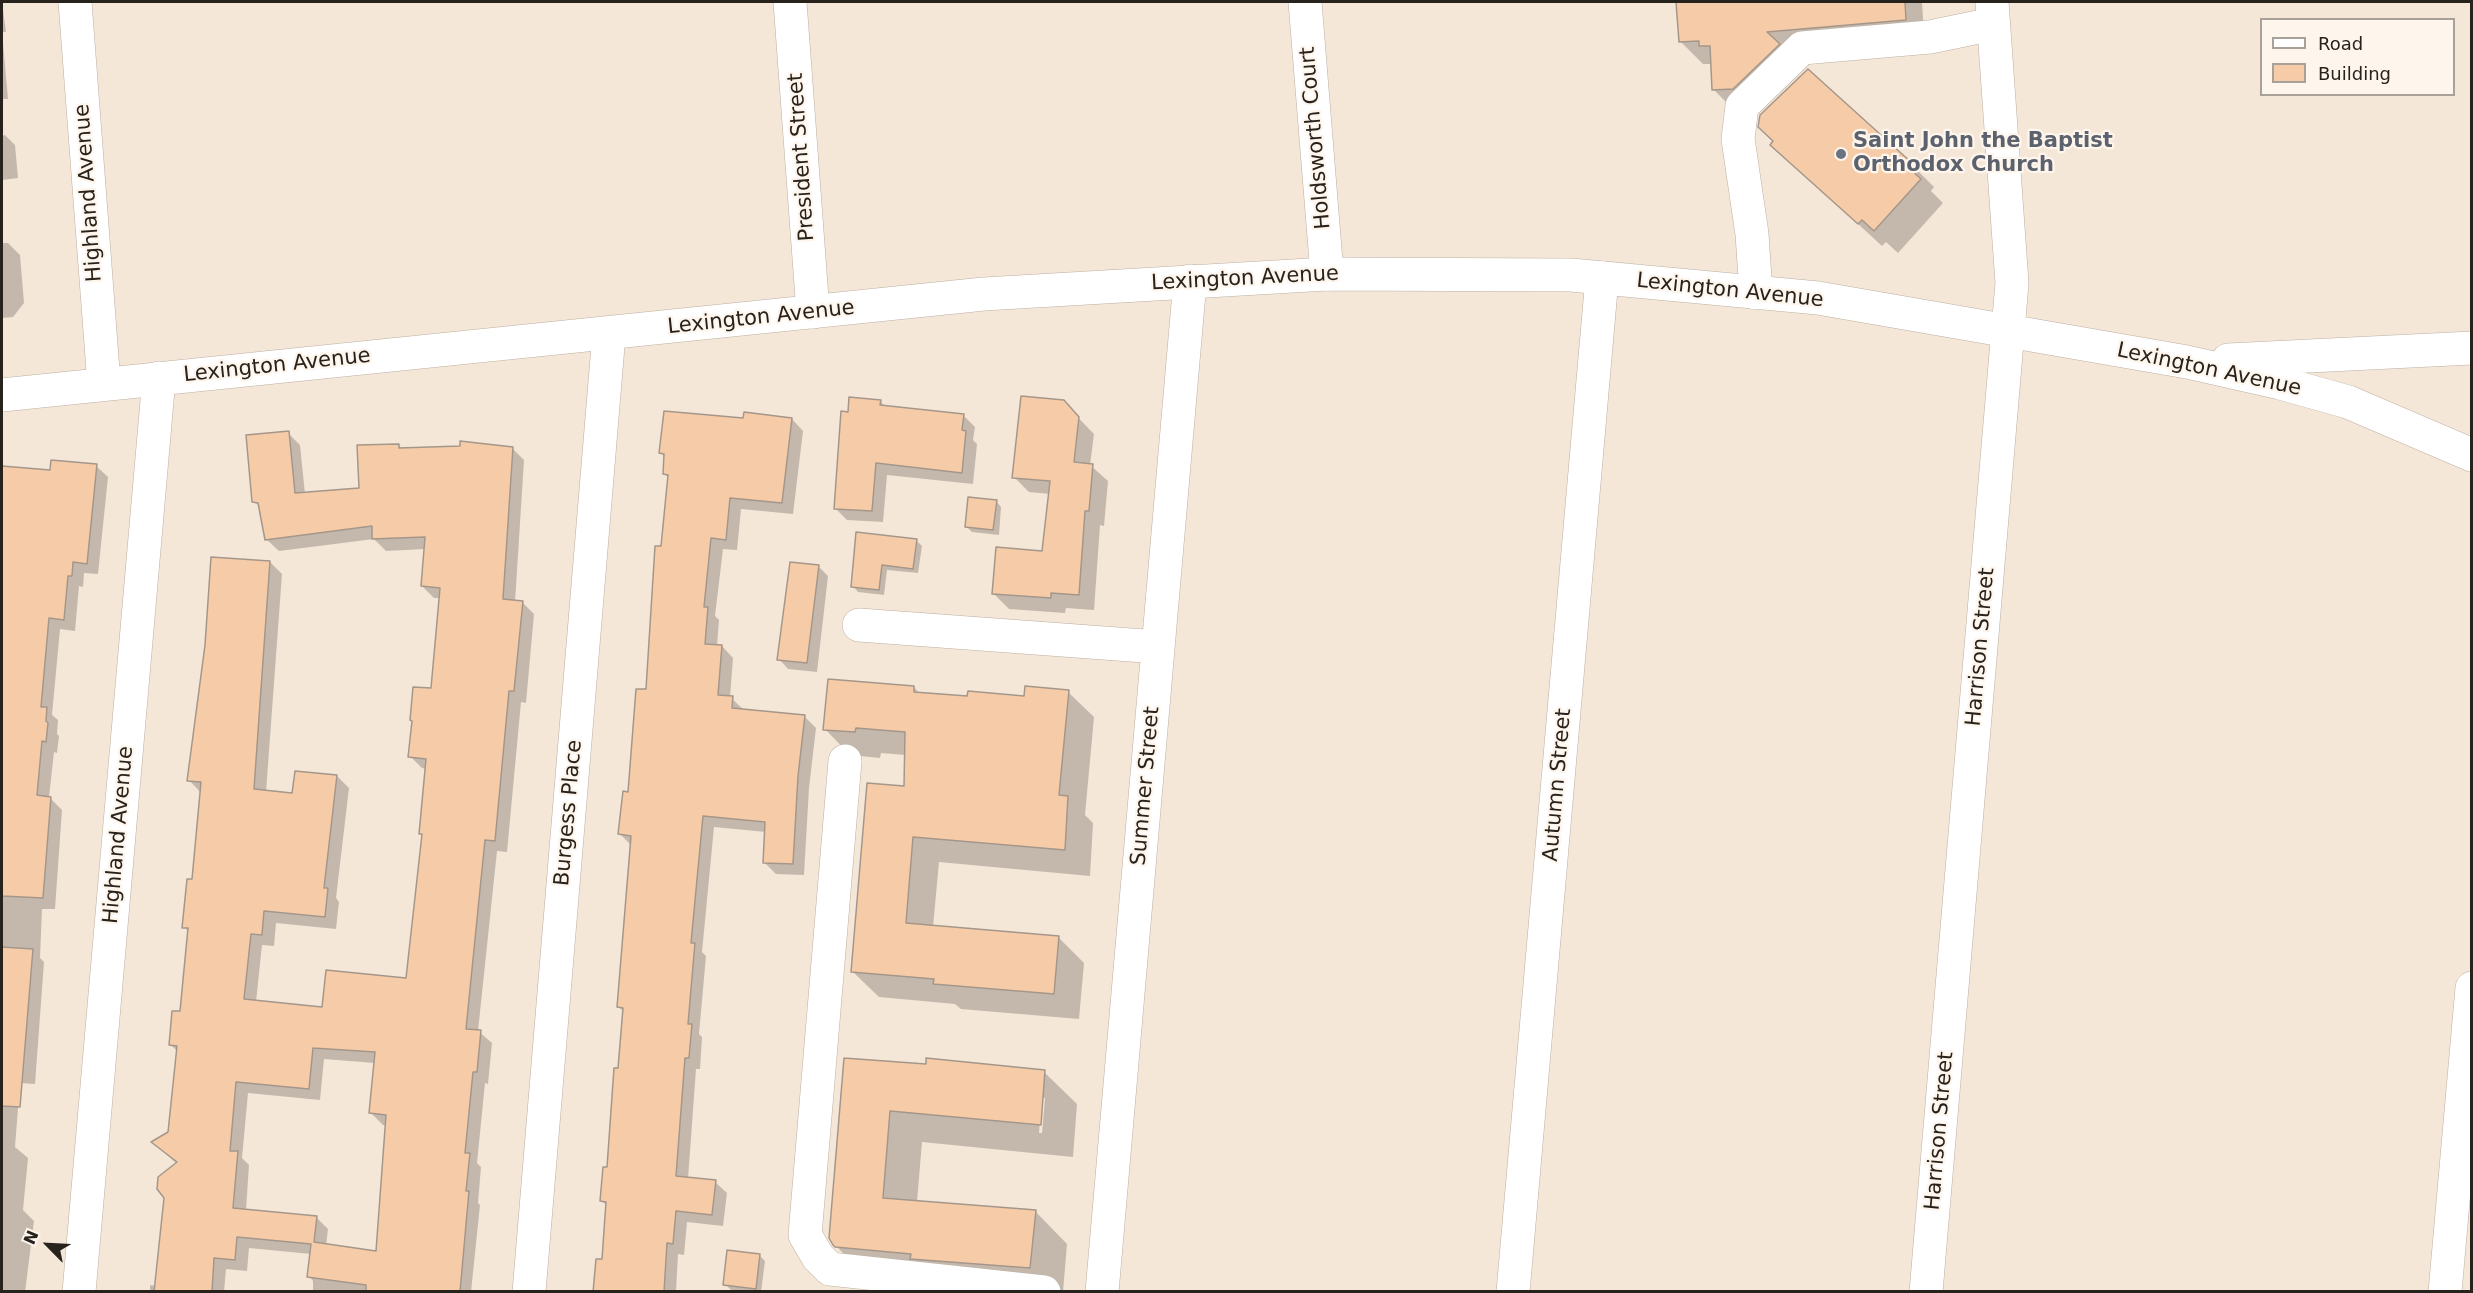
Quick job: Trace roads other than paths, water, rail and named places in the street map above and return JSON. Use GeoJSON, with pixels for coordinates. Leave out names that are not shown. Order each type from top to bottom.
{"type":"FeatureCollection","features":[{"type":"Feature","properties":{"kind":"street","name":"Highland Avenue"},"geometry":{"type":"LineString","coordinates":[[75,2],[104,384]]}},
{"type":"Feature","properties":{"kind":"street","name":"President Street"},"geometry":{"type":"LineString","coordinates":[[790,2],[813,312]]}},
{"type":"Feature","properties":{"kind":"street","name":"Holdsworth Court"},"geometry":{"type":"LineString","coordinates":[[1305,2],[1327,274]]}},
{"type":"Feature","properties":{"kind":"street"},"geometry":{"type":"LineString","coordinates":[[1756,293],[1752,234],[1738,139],[1742,106],[1802,48],[1930,37],[1992,13]]}},
{"type":"Feature","properties":{"kind":"street","name":"Harrison Street"},"geometry":{"type":"LineString","coordinates":[[1926,1292],[2012,283],[1992,13]]}},
{"type":"Feature","properties":{"kind":"street","name":"Lexington Avenue"},"geometry":{"type":"LineString","coordinates":[[2,395],[984,294],[1327,274],[1571,275],[1818,298],[2187,362],[2280,383],[2348,402],[2472,455]]}},
{"type":"Feature","properties":{"kind":"street","name":"Autumn Street"},"geometry":{"type":"LineString","coordinates":[[1513,1292],[1602,278]]}},
{"type":"Feature","properties":{"kind":"street","name":"Summer Street"},"geometry":{"type":"LineString","coordinates":[[1102,1292],[1190,281]]}},
{"type":"Feature","properties":{"kind":"street","name":"Burgess Place"},"geometry":{"type":"LineString","coordinates":[[529,1292],[609,333]]}},
{"type":"Feature","properties":{"kind":"street"},"geometry":{"type":"LineString","coordinates":[[2187,362],[2472,348]]}},
{"type":"Feature","properties":{"kind":"street","name":"Highland Avenue"},"geometry":{"type":"LineString","coordinates":[[80,1292],[159,378]]}},
{"type":"Feature","properties":{"kind":"street"},"geometry":{"type":"LineString","coordinates":[[859,626],[1158,647]]}},
{"type":"Feature","properties":{"kind":"street"},"geometry":{"type":"LineString","coordinates":[[845,761],[805,1235],[818,1257],[831,1269],[1044,1292]]}},
{"type":"Feature","properties":{"kind":"street"},"geometry":{"type":"LineString","coordinates":[[2445,1292],[2472,988]]}},
{"type":"Feature","properties":{"kind":"place","name":"Saint John the Baptist Orthodox Church"},"geometry":{"type":"Point","coordinates":[1841,154]}}]}
